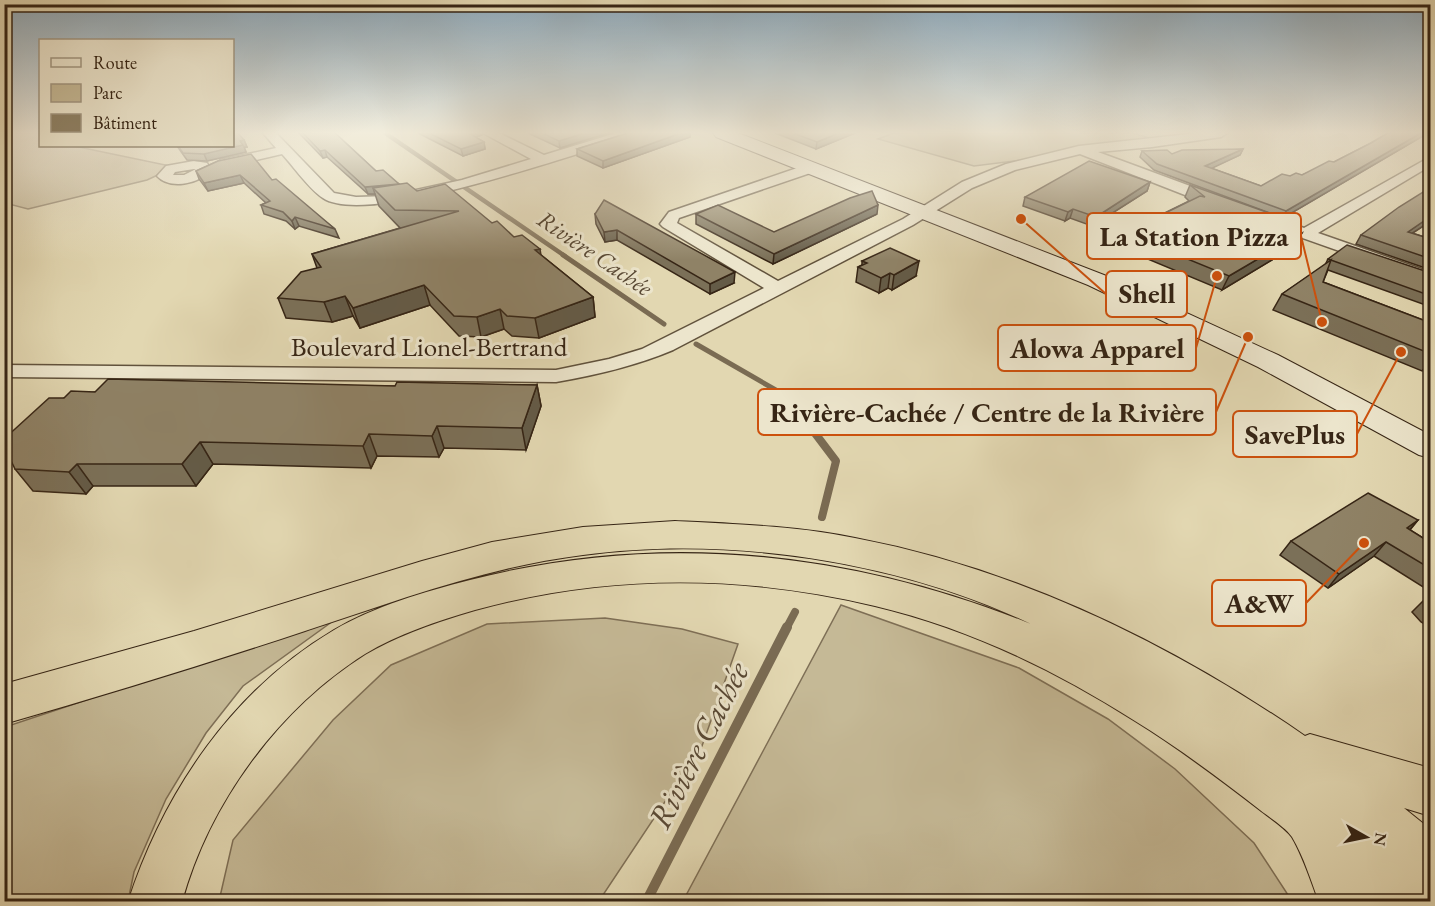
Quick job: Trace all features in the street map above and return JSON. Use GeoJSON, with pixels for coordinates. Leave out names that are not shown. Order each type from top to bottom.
{"type":"FeatureCollection","features":[{"type":"Feature","properties":{"kind":"highway"},"geometry":{"type":"LineString","coordinates":[[4,704],[130,668],[495,556],[606,539],[651,536],[722,535],[783,539],[908,564],[993,591],[1074,625],[1142,659],[1200,693],[1291,752],[1431,861]]}},
{"type":"Feature","properties":{"kind":"highway"},"geometry":{"type":"LineString","coordinates":[[154,902],[171,854],[190,815],[213,777],[264,714],[288,689],[321,662],[350,643],[382,626],[466,596],[546,578],[631,568],[700,567],[782,572],[879,590],[967,617],[1015,635],[1144,703],[1226,756],[1306,814],[1414,902]]}},
{"type":"Feature","properties":{"kind":"highway"},"geometry":{"type":"LineString","coordinates":[[1291,752],[1431,792]]}},
{"type":"Feature","properties":{"kind":"highway"},"geometry":{"type":"LineString","coordinates":[[1306,814],[1347,902]]}},
{"type":"Feature","properties":{"kind":"street"},"geometry":{"type":"LineString","coordinates":[[309,175],[329,196],[356,201],[389,200],[491,175]]}},
{"type":"Feature","properties":{"kind":"street"},"geometry":{"type":"LineString","coordinates":[[777,288],[668,224],[674,215],[790,175]]}},
{"type":"Feature","properties":{"kind":"street"},"geometry":{"type":"LineString","coordinates":[[830,175],[1054,262],[1175,316],[1303,379],[1431,448]]}},
{"type":"Feature","properties":{"kind":"street","name":"Boulevard Lionel-Bertrand"},"geometry":{"type":"LineString","coordinates":[[4,371],[556,376],[628,362],[672,345],[702,326],[908,222],[935,201],[988,175]]}},
{"type":"Feature","properties":{"kind":"street"},"geometry":{"type":"LineString","coordinates":[[1146,175],[1231,208],[1431,278]]}},
{"type":"Feature","properties":{"kind":"street"},"geometry":{"type":"LineString","coordinates":[[1307,233],[1405,175]]}},
{"type":"Feature","properties":{"kind":"green space"},"geometry":{"type":"Polygon","coordinates":[[[5,175],[157,175],[147,180],[28,209],[5,203],[5,175]]]}},
{"type":"Feature","properties":{"kind":"green space"},"geometry":{"type":"Polygon","coordinates":[[[841,605],[1019,668],[1108,719],[1175,769],[1254,843],[1292,901],[683,901],[841,605]]]}},
{"type":"Feature","properties":{"kind":"green space"},"geometry":{"type":"Polygon","coordinates":[[[340,616],[243,686],[206,733],[166,799],[134,872],[128,901],[5,902],[5,727],[340,616]]]}},
{"type":"Feature","properties":{"kind":"green space"},"geometry":{"type":"Polygon","coordinates":[[[605,618],[682,629],[738,644],[702,746],[599,901],[219,901],[233,840],[333,720],[391,665],[487,624],[605,618]]]}},
{"type":"Feature","properties":{"kind":"building"},"geometry":{"type":"Polygon","coordinates":[[[199,175],[239,175],[204,183],[199,175]]]}},
{"type":"Feature","properties":{"kind":"building"},"geometry":{"type":"Polygon","coordinates":[[[240,175],[268,175],[272,180],[276,179],[335,229],[295,217],[292,221],[283,212],[261,205],[270,201],[240,175]]]}},
{"type":"Feature","properties":{"kind":"building"},"geometry":{"type":"Polygon","coordinates":[[[352,175],[389,175],[399,184],[365,187],[352,175]]]}},
{"type":"Feature","properties":{"kind":"building"},"geometry":{"type":"Polygon","coordinates":[[[1064,175],[1130,175],[1150,182],[1096,217],[1073,209],[1068,212],[1025,197],[1064,175]]]}},
{"type":"Feature","properties":{"kind":"building"},"geometry":{"type":"Polygon","coordinates":[[[1188,175],[1231,175],[1261,186],[1280,175],[1348,175],[1286,211],[1188,175]]]}},
{"type":"Feature","properties":{"kind":"building"},"geometry":{"type":"Polygon","coordinates":[[[407,183],[417,191],[445,184],[492,223],[497,221],[514,237],[522,235],[540,249],[535,250],[593,297],[535,318],[507,316],[500,309],[477,317],[454,316],[424,285],[353,308],[345,296],[324,302],[278,298],[301,272],[321,267],[312,254],[459,211],[395,210],[373,188],[407,183]]]}},
{"type":"Feature","properties":{"kind":"building"},"geometry":{"type":"Polygon","coordinates":[[[1190,185],[1272,214],[1263,219],[1302,233],[1229,276],[1124,233],[1200,196],[1205,197],[1190,185]]]}},
{"type":"Feature","properties":{"kind":"building"},"geometry":{"type":"Polygon","coordinates":[[[1431,187],[1431,216],[1408,232],[1431,239],[1431,259],[1361,235],[1399,207],[1431,187]]]}},
{"type":"Feature","properties":{"kind":"building"},"geometry":{"type":"Polygon","coordinates":[[[872,191],[878,205],[774,254],[696,214],[718,205],[774,232],[850,198],[872,191]]]}},
{"type":"Feature","properties":{"kind":"building"},"geometry":{"type":"Polygon","coordinates":[[[604,200],[735,272],[710,284],[617,230],[604,232],[595,214],[604,200]]]}},
{"type":"Feature","properties":{"kind":"building"},"geometry":{"type":"Polygon","coordinates":[[[1347,245],[1431,273],[1431,296],[1328,259],[1347,245]]]}},
{"type":"Feature","properties":{"kind":"building"},"geometry":{"type":"Polygon","coordinates":[[[890,248],[919,261],[894,275],[890,273],[881,278],[858,267],[867,263],[862,261],[890,248]]]}},
{"type":"Feature","properties":{"kind":"building"},"geometry":{"type":"Polygon","coordinates":[[[1331,260],[1323,282],[1431,323],[1431,354],[1282,294],[1331,260]]]}},
{"type":"Feature","properties":{"kind":"building"},"geometry":{"type":"Polygon","coordinates":[[[108,379],[395,386],[397,382],[537,385],[522,428],[437,426],[432,436],[369,434],[363,446],[200,442],[182,464],[77,464],[69,472],[15,469],[4,446],[4,439],[49,398],[64,398],[71,391],[95,392],[108,379]]]}},
{"type":"Feature","properties":{"kind":"building"},"geometry":{"type":"Polygon","coordinates":[[[1368,493],[1418,520],[1407,528],[1431,543],[1431,569],[1386,542],[1339,574],[1291,541],[1368,493]]]}},
{"type":"Feature","properties":{"kind":"building"},"geometry":{"type":"Polygon","coordinates":[[[1431,593],[1431,603],[1426,598],[1431,593]]]}},
{"type":"Feature","properties":{"kind":"waterway","name":"Rivière Cachée"},"geometry":{"type":"LineString","coordinates":[[447,175],[565,256]]}},
{"type":"Feature","properties":{"kind":"waterway","name":"Rivière Cachée"},"geometry":{"type":"LineString","coordinates":[[563,255],[664,324]]}},
{"type":"Feature","properties":{"kind":"waterway","name":"Rivière Cachée"},"geometry":{"type":"LineString","coordinates":[[696,344],[788,397],[803,417]]}},
{"type":"Feature","properties":{"kind":"waterway","name":"Rivière Cachée"},"geometry":{"type":"LineString","coordinates":[[802,416],[836,461],[822,517]]}},
{"type":"Feature","properties":{"kind":"waterway","name":"Rivière Cachée"},"geometry":{"type":"LineString","coordinates":[[786,629],[795,612]]}},
{"type":"Feature","properties":{"kind":"waterway","name":"Rivière Cachée"},"geometry":{"type":"LineString","coordinates":[[646,902],[787,627]]}},
{"type":"Feature","properties":{"kind":"place","name":"Shell"},"geometry":{"type":"Point","coordinates":[1021,219]}},
{"type":"Feature","properties":{"kind":"place","name":"Alowa Apparel"},"geometry":{"type":"Point","coordinates":[1217,276]}},
{"type":"Feature","properties":{"kind":"place","name":"La Station Pizza"},"geometry":{"type":"Point","coordinates":[1322,322]}},
{"type":"Feature","properties":{"kind":"place","name":"Rivière-Cachée / Centre de la Rivière"},"geometry":{"type":"Point","coordinates":[1248,337]}},
{"type":"Feature","properties":{"kind":"place","name":"SavePlus"},"geometry":{"type":"Point","coordinates":[1401,352]}},
{"type":"Feature","properties":{"kind":"place","name":"A&W"},"geometry":{"type":"Point","coordinates":[1364,543]}}]}
